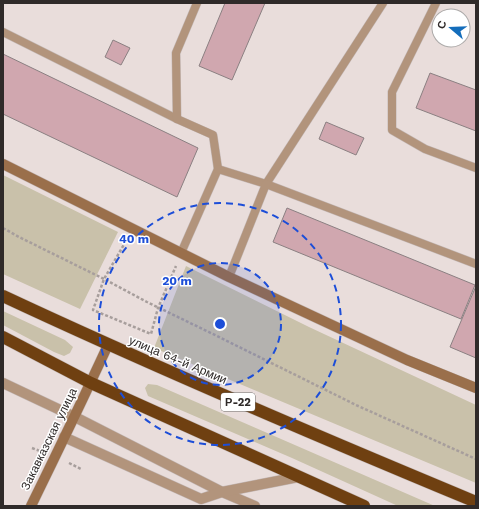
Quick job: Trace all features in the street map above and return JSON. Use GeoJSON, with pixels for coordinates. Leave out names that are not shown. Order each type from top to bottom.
{"type":"FeatureCollection","features":[{"type":"Feature","properties":{"kind":"highway","name":"улица 64-й Армии"},"geometry":{"type":"LineString","coordinates":[[3,296],[108,345],[364,456],[476,502]]}},
{"type":"Feature","properties":{"kind":"highway"},"geometry":{"type":"LineString","coordinates":[[3,337],[91,382],[364,506]]}},
{"type":"Feature","properties":{"kind":"street"},"geometry":{"type":"LineString","coordinates":[[3,164],[229,277],[407,360],[476,388]]}},
{"type":"Feature","properties":{"kind":"street","name":"Закавказская улица"},"geometry":{"type":"LineString","coordinates":[[31,506],[75,417],[108,345]]}},
{"type":"Feature","properties":{"kind":"street"},"geometry":{"type":"LineString","coordinates":[[3,383],[75,417],[222,492],[255,506]]}},
{"type":"Feature","properties":{"kind":"street"},"geometry":{"type":"LineString","coordinates":[[64,437],[201,499],[222,492],[298,477]]}},
{"type":"Feature","properties":{"kind":"lane"},"geometry":{"type":"LineString","coordinates":[[177,119],[176,53],[198,3]]}},
{"type":"Feature","properties":{"kind":"lane"},"geometry":{"type":"LineString","coordinates":[[229,277],[266,184],[383,3]]}},
{"type":"Feature","properties":{"kind":"lane"},"geometry":{"type":"LineString","coordinates":[[436,3],[392,92],[392,130],[425,148],[476,168]]}},
{"type":"Feature","properties":{"kind":"lane"},"geometry":{"type":"LineString","coordinates":[[3,32],[177,119],[213,135],[218,169],[181,253]]}},
{"type":"Feature","properties":{"kind":"lane"},"geometry":{"type":"LineString","coordinates":[[218,169],[266,184],[476,264]]}},
{"type":"Feature","properties":{"kind":"path"},"geometry":{"type":"LineString","coordinates":[[3,228],[158,308],[356,405],[476,460]]}},
{"type":"Feature","properties":{"kind":"path"},"geometry":{"type":"LineString","coordinates":[[133,229],[104,279],[93,310],[151,334],[158,308],[181,253]]}},
{"type":"Feature","properties":{"kind":"shaded area"},"geometry":{"type":"Polygon","coordinates":[[[3,175],[118,232],[80,309],[3,274],[3,175]]]}},
{"type":"Feature","properties":{"kind":"shaded area"},"geometry":{"type":"Polygon","coordinates":[[[186,266],[309,327],[476,405],[476,483],[154,348],[186,266]]]}},
{"type":"Feature","properties":{"kind":"shaded area"},"geometry":{"type":"Polygon","coordinates":[[[3,311],[65,340],[73,347],[70,353],[64,356],[54,352],[3,325],[3,311]]]}},
{"type":"Feature","properties":{"kind":"shaded area"},"geometry":{"type":"Polygon","coordinates":[[[148,384],[157,385],[435,506],[398,506],[292,458],[148,396],[145,388],[148,384]]]}},
{"type":"Feature","properties":{"kind":"building"},"geometry":{"type":"Polygon","coordinates":[[[225,3],[265,3],[232,80],[199,66],[225,3]]]}},
{"type":"Feature","properties":{"kind":"building"},"geometry":{"type":"Polygon","coordinates":[[[113,40],[130,48],[121,65],[105,57],[113,40]]]}},
{"type":"Feature","properties":{"kind":"building"},"geometry":{"type":"Polygon","coordinates":[[[3,54],[198,148],[177,197],[3,114],[3,54]]]}},
{"type":"Feature","properties":{"kind":"building"},"geometry":{"type":"Polygon","coordinates":[[[430,73],[476,90],[476,131],[416,108],[430,73]]]}},
{"type":"Feature","properties":{"kind":"building"},"geometry":{"type":"Polygon","coordinates":[[[326,122],[364,138],[356,155],[319,139],[326,122]]]}},
{"type":"Feature","properties":{"kind":"building"},"geometry":{"type":"Polygon","coordinates":[[[287,208],[475,285],[461,319],[273,242],[287,208]]]}},
{"type":"Feature","properties":{"kind":"building"},"geometry":{"type":"Polygon","coordinates":[[[476,286],[476,358],[450,347],[476,286]]]}}]}
